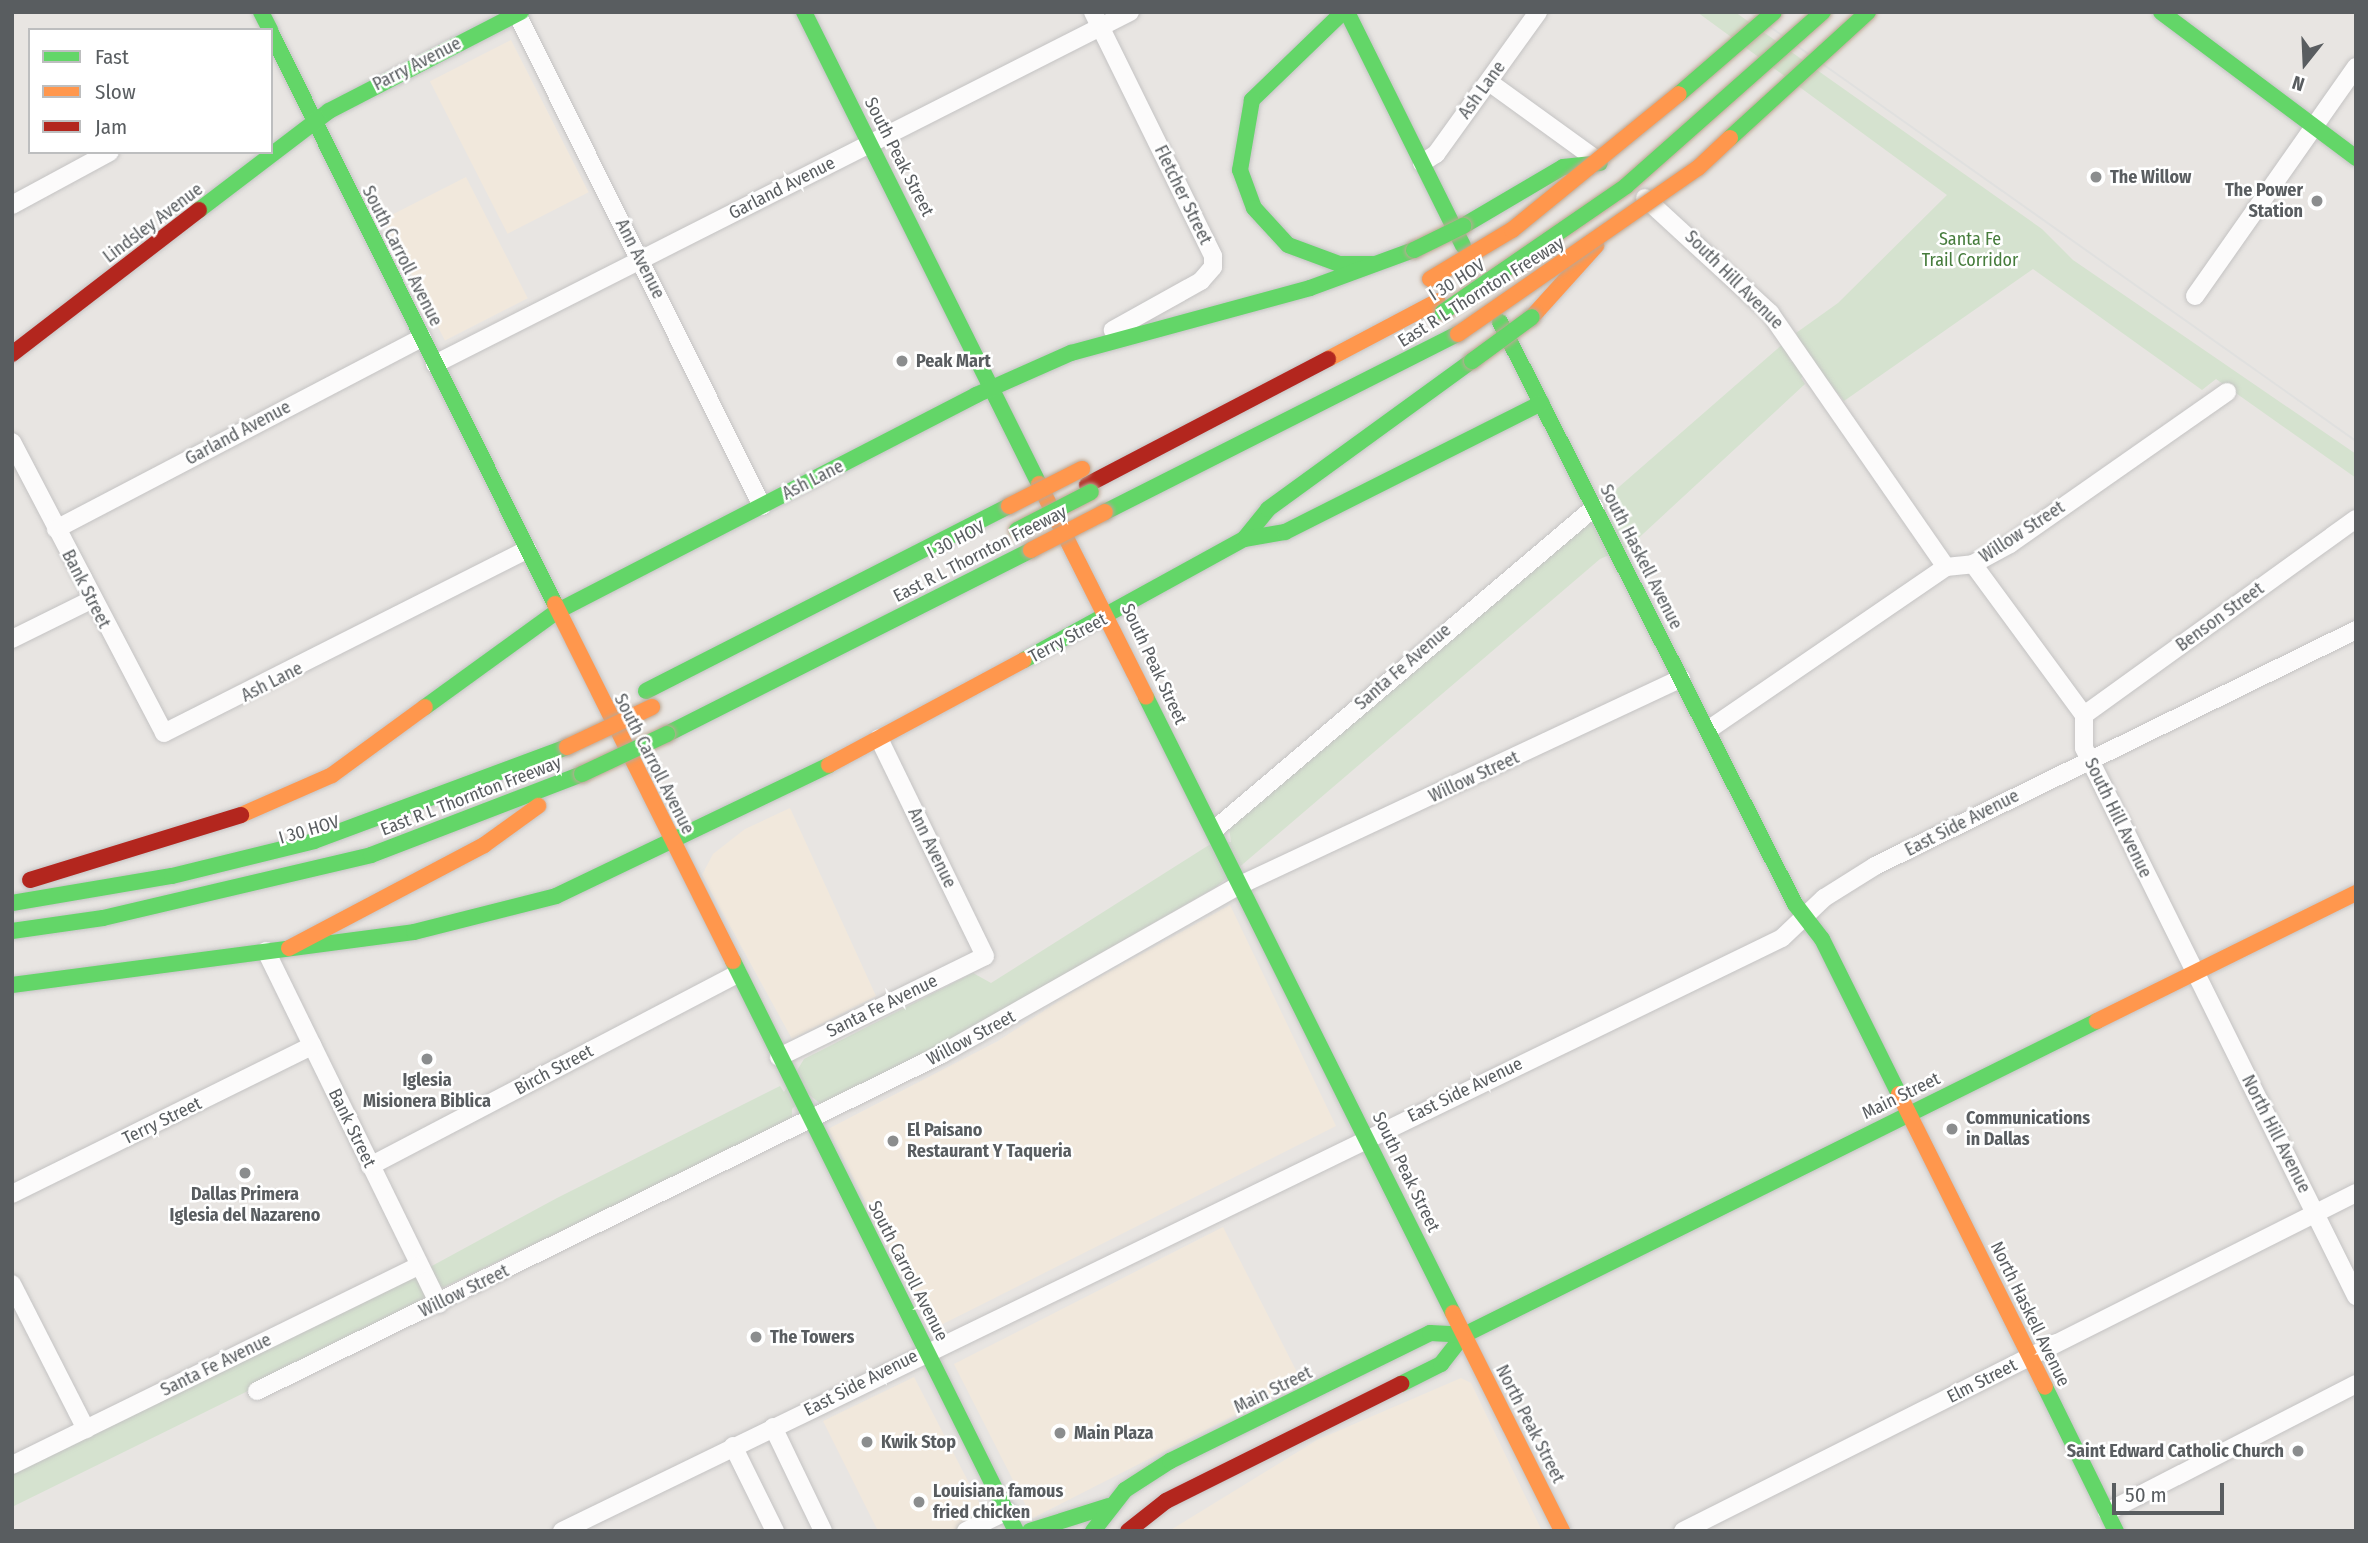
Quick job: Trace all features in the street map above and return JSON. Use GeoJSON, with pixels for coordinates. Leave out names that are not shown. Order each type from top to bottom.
{"type":"FeatureCollection","features":[{"type":"Feature","properties":{"kind":"main road","name":"South Carroll Avenue"},"geometry":{"type":"LineString","coordinates":[[261,12],[269,28]]}},
{"type":"Feature","properties":{"kind":"main road","name":"South Peak Street"},"geometry":{"type":"LineString","coordinates":[[804,12],[1110,616],[1240,885],[1464,1335]]}},
{"type":"Feature","properties":{"kind":"main road","name":"South Haskell Avenue"},"geometry":{"type":"LineString","coordinates":[[1345,12],[1707,730],[1804,919],[1822,939],[1910,1114]]}},
{"type":"Feature","properties":{"kind":"main road"},"geometry":{"type":"LineString","coordinates":[[1345,12],[1284,62],[1252,100],[1239,145],[1240,170],[1254,208],[1288,245],[1339,264],[1372,264]]}},
{"type":"Feature","properties":{"kind":"main road","name":"East R L Thornton Freeway"},"geometry":{"type":"LineString","coordinates":[[1424,282],[1512,230],[1600,163],[1774,12]]}},
{"type":"Feature","properties":{"kind":"main road","name":"I 30 HOV"},"geometry":{"type":"LineString","coordinates":[[1441,307],[1632,166],[1806,12]]}},
{"type":"Feature","properties":{"kind":"main road","name":"I 30 HOV"},"geometry":{"type":"LineString","coordinates":[[12,912],[170,885],[334,844],[569,751],[658,710],[1441,307],[1626,186],[1823,12]]}},
{"type":"Feature","properties":{"kind":"main road","name":"East R L Thornton Freeway"},"geometry":{"type":"LineString","coordinates":[[12,931],[116,915],[371,855],[582,774],[667,734],[1458,334],[1602,239],[1761,114],[1868,12]]}},
{"type":"Feature","properties":{"kind":"main road"},"geometry":{"type":"LineString","coordinates":[[2161,12],[2356,158]]}},
{"type":"Feature","properties":{"kind":"main road","name":"Parry Avenue"},"geometry":{"type":"LineString","coordinates":[[315,121],[518,13]]}},
{"type":"Feature","properties":{"kind":"main road","name":"South Carroll Avenue"},"geometry":{"type":"LineString","coordinates":[[273,41],[277,62],[315,121],[556,612],[1016,1531]]}},
{"type":"Feature","properties":{"kind":"main road","name":"Lindsley Avenue"},"geometry":{"type":"LineString","coordinates":[[273,153],[315,121]]}},
{"type":"Feature","properties":{"kind":"main road","name":"Lindsley Avenue"},"geometry":{"type":"LineString","coordinates":[[12,354],[272,154]]}},
{"type":"Feature","properties":{"kind":"main road","name":"Ash Lane"},"geometry":{"type":"LineString","coordinates":[[30,880],[232,818],[332,775],[556,612],[992,387],[1071,353],[1134,341],[1414,250],[1563,167],[1600,163]]}},
{"type":"Feature","properties":{"kind":"main road"},"geometry":{"type":"LineString","coordinates":[[1244,539],[1268,509],[1532,317],[1602,239]]}},
{"type":"Feature","properties":{"kind":"main road","name":"East R L Thornton Freeway"},"geometry":{"type":"LineString","coordinates":[[331,814],[562,731],[646,691],[1082,469],[1341,330]]}},
{"type":"Feature","properties":{"kind":"main road","name":"Terry Street"},"geometry":{"type":"LineString","coordinates":[[673,845],[1110,616],[1244,539],[1285,532],[1541,404]]}},
{"type":"Feature","properties":{"kind":"main road","name":"I 30 HOV"},"geometry":{"type":"LineString","coordinates":[[12,903],[172,876],[314,841],[569,751]]}},
{"type":"Feature","properties":{"kind":"main road"},"geometry":{"type":"LineString","coordinates":[[289,948],[484,845],[582,774]]}},
{"type":"Feature","properties":{"kind":"main road"},"geometry":{"type":"LineString","coordinates":[[12,985],[414,932],[556,896],[673,845]]}},
{"type":"Feature","properties":{"kind":"main road"},"geometry":{"type":"LineString","coordinates":[[12,882],[203,846]]}},
{"type":"Feature","properties":{"kind":"main road","name":"Main Street"},"geometry":{"type":"LineString","coordinates":[[1128,1531],[1140,1516],[1211,1478],[1441,1364],[1464,1335],[2356,893]]}},
{"type":"Feature","properties":{"kind":"main road","name":"North Haskell Avenue"},"geometry":{"type":"LineString","coordinates":[[1910,1114],[2116,1531]]}},
{"type":"Feature","properties":{"kind":"main road","name":"Main Street"},"geometry":{"type":"LineString","coordinates":[[1109,1506],[1140,1478],[1430,1333],[1464,1335]]}},
{"type":"Feature","properties":{"kind":"main road","name":"North Peak Street"},"geometry":{"type":"LineString","coordinates":[[1464,1335],[1562,1531]]}},
{"type":"Feature","properties":{"kind":"main road"},"geometry":{"type":"LineString","coordinates":[[1197,1449],[1211,1478]]}},
{"type":"Feature","properties":{"kind":"main road"},"geometry":{"type":"LineString","coordinates":[[1030,1531],[1109,1506]]}},
{"type":"Feature","properties":{"kind":"main road"},"geometry":{"type":"LineString","coordinates":[[1093,1531],[1109,1506]]}},
{"type":"Feature","properties":{"kind":"street","name":"Garland Avenue"},"geometry":{"type":"LineString","coordinates":[[435,364],[871,143],[1097,20],[1130,12]]}},
{"type":"Feature","properties":{"kind":"street","name":"Ash Lane"},"geometry":{"type":"LineString","coordinates":[[1422,163],[1436,155],[1538,12]]}},
{"type":"Feature","properties":{"kind":"street","name":"Ann Avenue"},"geometry":{"type":"LineString","coordinates":[[518,13],[762,506]]}},
{"type":"Feature","properties":{"kind":"street","name":"Fletcher Street"},"geometry":{"type":"LineString","coordinates":[[1071,353],[1201,281],[1213,267],[1213,256],[1097,20]]}},
{"type":"Feature","properties":{"kind":"street"},"geometry":{"type":"LineString","coordinates":[[2195,296],[2356,67]]}},
{"type":"Feature","properties":{"kind":"street","name":"South Hill Avenue"},"geometry":{"type":"LineString","coordinates":[[1489,82],[1675,223],[1770,313],[1946,567]]}},
{"type":"Feature","properties":{"kind":"street"},"geometry":{"type":"LineString","coordinates":[[12,205],[106,154]]}},
{"type":"Feature","properties":{"kind":"street","name":"Garland Avenue"},"geometry":{"type":"LineString","coordinates":[[56,529],[422,338]]}},
{"type":"Feature","properties":{"kind":"street","name":"Willow Street"},"geometry":{"type":"LineString","coordinates":[[1707,730],[1946,567],[1973,564],[2227,392]]}},
{"type":"Feature","properties":{"kind":"street","name":"Bank Street"},"geometry":{"type":"LineString","coordinates":[[12,442],[91,600],[164,733]]}},
{"type":"Feature","properties":{"kind":"street","name":"Santa Fe Avenue"},"geometry":{"type":"LineString","coordinates":[[1214,830],[1595,507]]}},
{"type":"Feature","properties":{"kind":"street","name":"Benson Street"},"geometry":{"type":"LineString","coordinates":[[2084,715],[2356,519]]}},
{"type":"Feature","properties":{"kind":"street","name":"Ash Lane"},"geometry":{"type":"LineString","coordinates":[[164,733],[527,550]]}},
{"type":"Feature","properties":{"kind":"street"},"geometry":{"type":"LineString","coordinates":[[1973,564],[2084,715]]}},
{"type":"Feature","properties":{"kind":"street"},"geometry":{"type":"LineString","coordinates":[[12,639],[91,600]]}},
{"type":"Feature","properties":{"kind":"street","name":"East Side Avenue"},"geometry":{"type":"LineString","coordinates":[[562,1531],[926,1350],[1782,938],[1824,898],[1875,866],[2356,631]]}},
{"type":"Feature","properties":{"kind":"street","name":"Willow Street"},"geometry":{"type":"LineString","coordinates":[[257,1391],[811,1120],[1031,1007],[1240,885],[1681,678]]}},
{"type":"Feature","properties":{"kind":"street","name":"South Hill Avenue"},"geometry":{"type":"LineString","coordinates":[[2084,715],[2081,734],[2090,762],[2195,973]]}},
{"type":"Feature","properties":{"kind":"street","name":"Ann Avenue"},"geometry":{"type":"LineString","coordinates":[[879,739],[985,956]]}},
{"type":"Feature","properties":{"kind":"street","name":"Bank Street"},"geometry":{"type":"LineString","coordinates":[[266,951],[439,1304]]}},
{"type":"Feature","properties":{"kind":"street","name":"Santa Fe Avenue"},"geometry":{"type":"LineString","coordinates":[[779,1057],[985,956]]}},
{"type":"Feature","properties":{"kind":"street","name":"North Hill Avenue"},"geometry":{"type":"LineString","coordinates":[[2195,973],[2356,1296]]}},
{"type":"Feature","properties":{"kind":"street","name":"Birch Street"},"geometry":{"type":"LineString","coordinates":[[370,1166],[738,974]]}},
{"type":"Feature","properties":{"kind":"street","name":"Terry Street"},"geometry":{"type":"LineString","coordinates":[[12,1195],[312,1046]]}},
{"type":"Feature","properties":{"kind":"street","name":"Elm Street"},"geometry":{"type":"LineString","coordinates":[[1683,1531],[2356,1193]]}},
{"type":"Feature","properties":{"kind":"street","name":"Santa Fe Avenue"},"geometry":{"type":"LineString","coordinates":[[12,1465],[419,1266]]}},
{"type":"Feature","properties":{"kind":"street"},"geometry":{"type":"LineString","coordinates":[[12,1284],[86,1429]]}},
{"type":"Feature","properties":{"kind":"street"},"geometry":{"type":"LineString","coordinates":[[2107,1512],[2356,1384]]}},
{"type":"Feature","properties":{"kind":"street"},"geometry":{"type":"LineString","coordinates":[[773,1427],[823,1531]]}},
{"type":"Feature","properties":{"kind":"street"},"geometry":{"type":"LineString","coordinates":[[733,1446],[775,1531]]}},
{"type":"Feature","properties":{"kind":"street"},"geometry":{"type":"LineString","coordinates":[[966,1531],[1007,1511]]}},
{"type":"Feature","properties":{"kind":"shaded area"},"geometry":{"type":"Polygon","coordinates":[[[511,40],[589,192],[508,234],[430,81],[511,40]]]}},
{"type":"Feature","properties":{"kind":"shaded area"},"geometry":{"type":"Polygon","coordinates":[[[466,177],[528,298],[445,340],[383,219],[466,177]]]}},
{"type":"Feature","properties":{"kind":"shaded area"},"geometry":{"type":"Polygon","coordinates":[[[790,808],[876,996],[792,1039],[702,875],[713,854],[745,829],[790,808]]]}},
{"type":"Feature","properties":{"kind":"shaded area"},"geometry":{"type":"Polygon","coordinates":[[[1230,905],[1336,1126],[931,1330],[828,1129],[998,1041],[1074,991],[1230,905]]]}},
{"type":"Feature","properties":{"kind":"shaded area"},"geometry":{"type":"Polygon","coordinates":[[[1223,1227],[1302,1381],[1032,1518],[954,1364],[1223,1227]]]}},
{"type":"Feature","properties":{"kind":"shaded area"},"geometry":{"type":"Polygon","coordinates":[[[914,1377],[984,1512],[953,1531],[878,1531],[823,1421],[914,1377]]]}},
{"type":"Feature","properties":{"kind":"shaded area"},"geometry":{"type":"Polygon","coordinates":[[[1461,1378],[1471,1383],[1542,1531],[1169,1531],[1317,1440],[1461,1378]]]}},
{"type":"Feature","properties":{"kind":"green space","name":"Santa Fe Trail Corridor"},"geometry":{"type":"Polygon","coordinates":[[[1697,12],[1735,12],[2042,229],[2073,260],[2356,454],[2356,478],[2216,379],[2202,390],[2033,269],[1844,401],[1815,366],[1801,378],[1805,384],[1630,546],[1600,559],[1216,887],[937,1047],[822,1105],[807,1093],[792,1109],[792,1121],[442,1288],[415,1309],[12,1507],[12,1471],[411,1278],[430,1276],[430,1267],[557,1198],[780,1086],[784,1092],[804,1059],[973,973],[991,983],[1209,845],[1231,842],[1229,827],[1587,523],[1614,520],[1604,500],[1784,343],[1791,362],[1804,352],[1796,333],[1838,303],[1947,195],[1697,12]]]}},
{"type":"Feature","properties":{"kind":"tram line"},"geometry":{"type":"LineString","coordinates":[[1749,12],[2356,441]]}},
{"type":"Feature","properties":{"kind":"traffic: fast"},"geometry":{"type":"LineString","coordinates":[[261,12],[269,28]]}},
{"type":"Feature","properties":{"kind":"traffic: fast"},"geometry":{"type":"LineString","coordinates":[[273,154],[329,111],[521,12]]}},
{"type":"Feature","properties":{"kind":"traffic: fast"},"geometry":{"type":"LineString","coordinates":[[804,12],[1039,484]]}},
{"type":"Feature","properties":{"kind":"traffic: fast"},"geometry":{"type":"LineString","coordinates":[[1343,12],[1252,100],[1240,170],[1254,208],[1288,245],[1339,264],[1372,264]]}},
{"type":"Feature","properties":{"kind":"traffic: fast"},"geometry":{"type":"LineString","coordinates":[[1347,12],[1463,246]]}},
{"type":"Feature","properties":{"kind":"traffic: fast"},"geometry":{"type":"LineString","coordinates":[[1679,94],[1774,12]]}},
{"type":"Feature","properties":{"kind":"traffic: fast"},"geometry":{"type":"LineString","coordinates":[[1443,312],[1626,186],[1823,12]]}},
{"type":"Feature","properties":{"kind":"traffic: fast"},"geometry":{"type":"LineString","coordinates":[[1730,138],[1868,12]]}},
{"type":"Feature","properties":{"kind":"traffic: fast"},"geometry":{"type":"LineString","coordinates":[[2161,12],[2356,158]]}},
{"type":"Feature","properties":{"kind":"traffic: fast"},"geometry":{"type":"LineString","coordinates":[[273,37],[555,604]]}},
{"type":"Feature","properties":{"kind":"traffic: fast"},"geometry":{"type":"LineString","coordinates":[[199,210],[273,154]]}},
{"type":"Feature","properties":{"kind":"traffic: fast"},"geometry":{"type":"LineString","coordinates":[[1463,226],[1563,167],[1600,163]]}},
{"type":"Feature","properties":{"kind":"traffic: fast"},"geometry":{"type":"LineString","coordinates":[[1414,250],[1463,226]]}},
{"type":"Feature","properties":{"kind":"traffic: fast"},"geometry":{"type":"LineString","coordinates":[[1071,353],[1310,288],[1414,250]]}},
{"type":"Feature","properties":{"kind":"traffic: fast"},"geometry":{"type":"LineString","coordinates":[[1472,361],[1532,317]]}},
{"type":"Feature","properties":{"kind":"traffic: fast"},"geometry":{"type":"LineString","coordinates":[[1500,322],[1795,904],[1822,939],[1899,1094]]}},
{"type":"Feature","properties":{"kind":"traffic: fast"},"geometry":{"type":"LineString","coordinates":[[1105,512],[1458,334]]}},
{"type":"Feature","properties":{"kind":"traffic: fast"},"geometry":{"type":"LineString","coordinates":[[556,612],[976,395],[1071,353]]}},
{"type":"Feature","properties":{"kind":"traffic: fast"},"geometry":{"type":"LineString","coordinates":[[1244,539],[1268,509],[1472,361]]}},
{"type":"Feature","properties":{"kind":"traffic: fast"},"geometry":{"type":"LineString","coordinates":[[1024,660],[1244,539],[1285,532],[1541,403]]}},
{"type":"Feature","properties":{"kind":"traffic: fast"},"geometry":{"type":"LineString","coordinates":[[1017,530],[1091,492]]}},
{"type":"Feature","properties":{"kind":"traffic: fast"},"geometry":{"type":"LineString","coordinates":[[646,691],[1009,506]]}},
{"type":"Feature","properties":{"kind":"traffic: fast"},"geometry":{"type":"LineString","coordinates":[[667,734],[1031,550]]}},
{"type":"Feature","properties":{"kind":"traffic: fast"},"geometry":{"type":"LineString","coordinates":[[425,707],[556,612]]}},
{"type":"Feature","properties":{"kind":"traffic: fast"},"geometry":{"type":"LineString","coordinates":[[1146,697],[1453,1313]]}},
{"type":"Feature","properties":{"kind":"traffic: fast"},"geometry":{"type":"LineString","coordinates":[[582,774],[667,734]]}},
{"type":"Feature","properties":{"kind":"traffic: fast"},"geometry":{"type":"LineString","coordinates":[[12,903],[172,876],[314,841],[567,747]]}},
{"type":"Feature","properties":{"kind":"traffic: fast"},"geometry":{"type":"LineString","coordinates":[[12,985],[414,932],[556,896],[829,765]]}},
{"type":"Feature","properties":{"kind":"traffic: fast"},"geometry":{"type":"LineString","coordinates":[[12,931],[103,918],[371,855],[582,774]]}},
{"type":"Feature","properties":{"kind":"traffic: fast"},"geometry":{"type":"LineString","coordinates":[[733,961],[1016,1531]]}},
{"type":"Feature","properties":{"kind":"traffic: fast"},"geometry":{"type":"LineString","coordinates":[[1401,1384],[1441,1364],[1464,1335],[2097,1021]]}},
{"type":"Feature","properties":{"kind":"traffic: fast"},"geometry":{"type":"LineString","coordinates":[[1093,1531],[1125,1490],[1170,1461],[1430,1333],[1464,1335]]}},
{"type":"Feature","properties":{"kind":"traffic: fast"},"geometry":{"type":"LineString","coordinates":[[2045,1387],[2116,1531]]}},
{"type":"Feature","properties":{"kind":"traffic: fast"},"geometry":{"type":"LineString","coordinates":[[1030,1531],[1109,1506]]}},
{"type":"Feature","properties":{"kind":"traffic: slow"},"geometry":{"type":"LineString","coordinates":[[1430,279],[1512,230],[1679,94]]}},
{"type":"Feature","properties":{"kind":"traffic: slow"},"geometry":{"type":"LineString","coordinates":[[1458,334],[1698,168],[1730,138]]}},
{"type":"Feature","properties":{"kind":"traffic: slow"},"geometry":{"type":"LineString","coordinates":[[1532,317],[1596,246]]}},
{"type":"Feature","properties":{"kind":"traffic: slow"},"geometry":{"type":"LineString","coordinates":[[1328,359],[1438,301]]}},
{"type":"Feature","properties":{"kind":"traffic: slow"},"geometry":{"type":"LineString","coordinates":[[1009,506],[1082,469]]}},
{"type":"Feature","properties":{"kind":"traffic: slow"},"geometry":{"type":"LineString","coordinates":[[1039,484],[1146,697]]}},
{"type":"Feature","properties":{"kind":"traffic: slow"},"geometry":{"type":"LineString","coordinates":[[1031,550],[1105,512]]}},
{"type":"Feature","properties":{"kind":"traffic: slow"},"geometry":{"type":"LineString","coordinates":[[555,604],[733,961]]}},
{"type":"Feature","properties":{"kind":"traffic: slow"},"geometry":{"type":"LineString","coordinates":[[829,765],[1024,660]]}},
{"type":"Feature","properties":{"kind":"traffic: slow"},"geometry":{"type":"LineString","coordinates":[[241,815],[332,775],[425,707]]}},
{"type":"Feature","properties":{"kind":"traffic: slow"},"geometry":{"type":"LineString","coordinates":[[567,747],[652,707]]}},
{"type":"Feature","properties":{"kind":"traffic: slow"},"geometry":{"type":"LineString","coordinates":[[289,948],[484,845],[538,806]]}},
{"type":"Feature","properties":{"kind":"traffic: slow"},"geometry":{"type":"LineString","coordinates":[[2097,1021],[2356,893]]}},
{"type":"Feature","properties":{"kind":"traffic: slow"},"geometry":{"type":"LineString","coordinates":[[1899,1094],[2045,1387]]}},
{"type":"Feature","properties":{"kind":"traffic: slow"},"geometry":{"type":"LineString","coordinates":[[1453,1313],[1562,1531]]}},
{"type":"Feature","properties":{"kind":"traffic: jam"},"geometry":{"type":"LineString","coordinates":[[12,354],[199,210]]}},
{"type":"Feature","properties":{"kind":"traffic: jam"},"geometry":{"type":"LineString","coordinates":[[1087,485],[1328,359]]}},
{"type":"Feature","properties":{"kind":"traffic: jam"},"geometry":{"type":"LineString","coordinates":[[30,880],[241,815]]}},
{"type":"Feature","properties":{"kind":"traffic: jam"},"geometry":{"type":"LineString","coordinates":[[1128,1531],[1166,1501],[1401,1384]]}},
{"type":"Feature","properties":{"kind":"place","name":"The Willow"},"geometry":{"type":"Point","coordinates":[2096,177]}},
{"type":"Feature","properties":{"kind":"place","name":"The Power Station"},"geometry":{"type":"Point","coordinates":[2317,201]}},
{"type":"Feature","properties":{"kind":"place","name":"Peak Mart"},"geometry":{"type":"Point","coordinates":[902,361]}},
{"type":"Feature","properties":{"kind":"place","name":"Iglesia Misionera Biblica"},"geometry":{"type":"Point","coordinates":[427,1059]}},
{"type":"Feature","properties":{"kind":"place","name":"Communications in Dallas"},"geometry":{"type":"Point","coordinates":[1952,1129]}},
{"type":"Feature","properties":{"kind":"place","name":"El Paisano Restaurant Y Taqueria"},"geometry":{"type":"Point","coordinates":[893,1141]}},
{"type":"Feature","properties":{"kind":"place","name":"Dallas Primera Iglesia del Nazareno"},"geometry":{"type":"Point","coordinates":[245,1173]}},
{"type":"Feature","properties":{"kind":"place","name":"The Towers"},"geometry":{"type":"Point","coordinates":[756,1337]}},
{"type":"Feature","properties":{"kind":"place","name":"Main Plaza"},"geometry":{"type":"Point","coordinates":[1060,1433]}},
{"type":"Feature","properties":{"kind":"place","name":"Kwik Stop"},"geometry":{"type":"Point","coordinates":[867,1442]}},
{"type":"Feature","properties":{"kind":"place","name":"Saint Edward Catholic Church"},"geometry":{"type":"Point","coordinates":[2298,1451]}},
{"type":"Feature","properties":{"kind":"place","name":"Louisiana famous fried chicken"},"geometry":{"type":"Point","coordinates":[919,1502]}}]}
